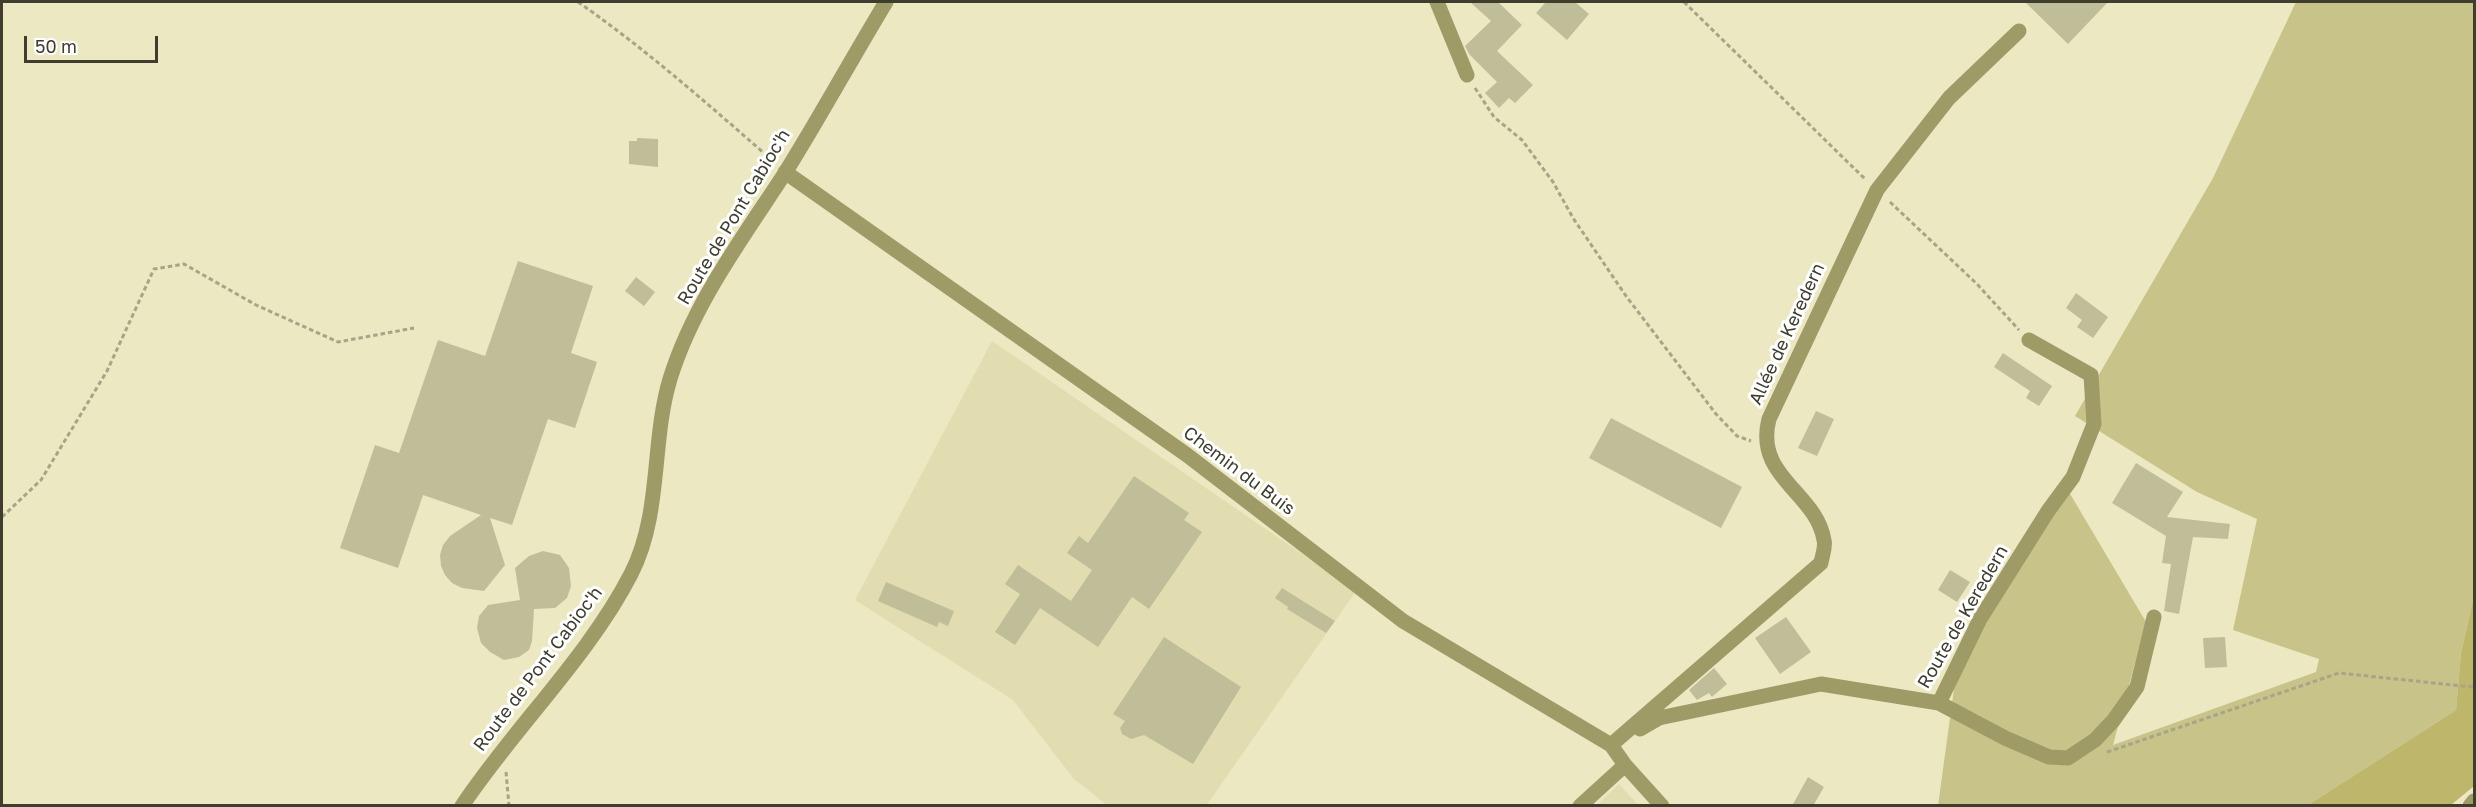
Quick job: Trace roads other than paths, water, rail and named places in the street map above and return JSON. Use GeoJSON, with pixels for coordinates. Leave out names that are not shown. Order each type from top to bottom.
{"type":"FeatureCollection","features":[{"type":"Feature","properties":{"kind":"street","name":"Route de Pont Cabioc'h"},"geometry":{"type":"LineString","coordinates":[[462,806],[495,758],[594,632],[631,574],[641,552],[647,529],[661,419],[670,379],[695,318],[741,237],[785,172],[886,2]]}},
{"type":"Feature","properties":{"kind":"street"},"geometry":{"type":"LineString","coordinates":[[1437,2],[1467,75]]}},
{"type":"Feature","properties":{"kind":"street","name":"Allée de Keredern"},"geometry":{"type":"LineString","coordinates":[[1611,745],[1821,563],[1825,542],[1817,520],[1780,475],[1767,446],[1766,432],[1769,419],[1877,190],[1949,98],[2019,31]]}},
{"type":"Feature","properties":{"kind":"street","name":"Chemin du Buis"},"geometry":{"type":"LineString","coordinates":[[785,172],[1187,454],[1404,621],[1611,745],[1625,765],[1662,806]]}},
{"type":"Feature","properties":{"kind":"street","name":"Route de Keredern"},"geometry":{"type":"LineString","coordinates":[[1611,745],[1659,718],[1821,684],[1939,703],[1980,619],[2048,511],[2073,477],[2094,424],[2091,375],[2029,340]]}},
{"type":"Feature","properties":{"kind":"street"},"geometry":{"type":"LineString","coordinates":[[1939,703],[2005,738],[2049,757],[2068,758],[2095,740],[2113,721],[2137,687],[2154,617]]}},
{"type":"Feature","properties":{"kind":"street"},"geometry":{"type":"LineString","coordinates":[[1580,806],[1625,765]]}},
{"type":"Feature","properties":{"kind":"street"},"geometry":{"type":"LineString","coordinates":[[2470,806],[2475,801]]}}]}
